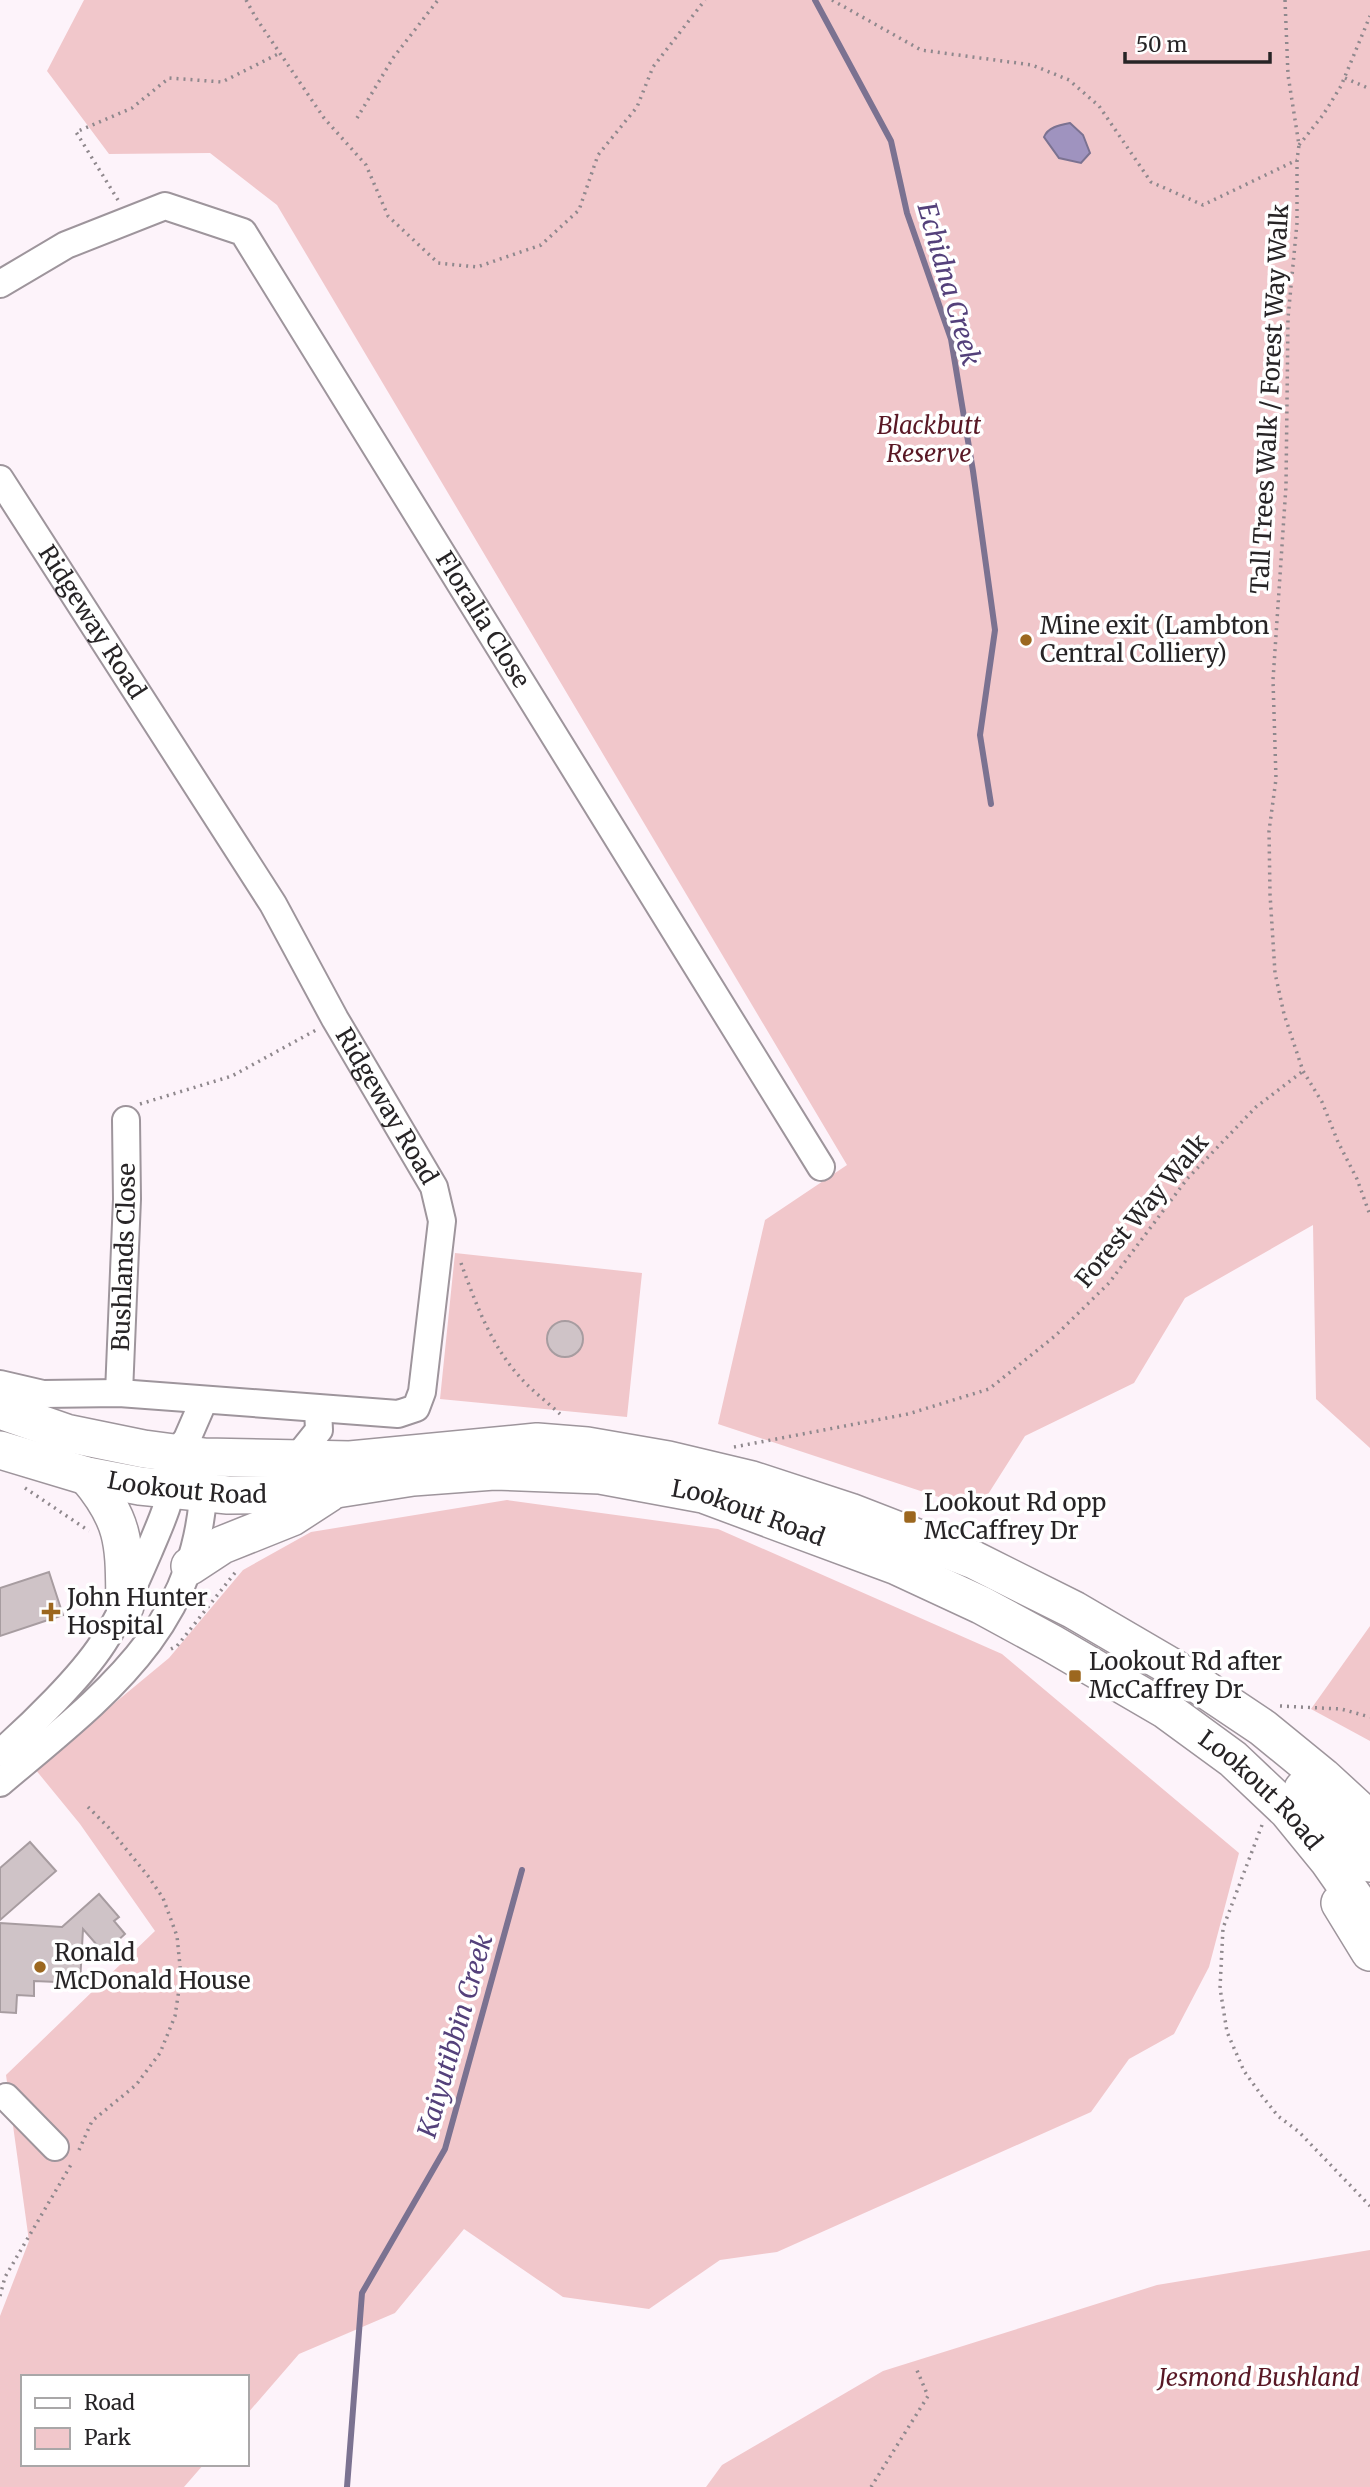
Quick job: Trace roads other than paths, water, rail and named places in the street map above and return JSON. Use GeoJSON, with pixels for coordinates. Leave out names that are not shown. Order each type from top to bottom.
{"type":"FeatureCollection","features":[{"type":"Feature","properties":{"kind":"highway","name":"Lookout Road"},"geometry":{"type":"LineString","coordinates":[[0,1410],[66,1433],[190,1455],[295,1460],[341,1475],[413,1478],[494,1471],[600,1475],[703,1494],[897,1566],[981,1605],[1063,1649],[1201,1734],[1264,1787],[1306,1832],[1370,1920]]}},
{"type":"Feature","properties":{"kind":"highway","name":"Lookout Road"},"geometry":{"type":"LineString","coordinates":[[0,1450],[87,1476],[172,1490],[228,1495],[304,1494],[341,1475],[537,1442],[587,1446],[668,1460],[752,1480],[850,1512],[974,1560],[1073,1610],[1207,1690],[1292,1751],[1370,1820]]}},
{"type":"Feature","properties":{"kind":"highway"},"geometry":{"type":"LineString","coordinates":[[190,1566],[222,1545],[292,1517],[341,1475]]}},
{"type":"Feature","properties":{"kind":"highway"},"geometry":{"type":"LineString","coordinates":[[87,1476],[105,1497],[120,1529],[124,1557],[125,1606]]}},
{"type":"Feature","properties":{"kind":"highway"},"geometry":{"type":"LineString","coordinates":[[1207,1690],[1317,1803],[1370,1863]]}},
{"type":"Feature","properties":{"kind":"highway"},"geometry":{"type":"LineString","coordinates":[[1328,1860],[1327,1883],[1370,1952]]}},
{"type":"Feature","properties":{"kind":"street","name":"Floralia Close"},"geometry":{"type":"LineString","coordinates":[[0,285],[66,245],[165,206],[243,232],[821,1167]]}},
{"type":"Feature","properties":{"kind":"street","name":"Ridgeway Road"},"geometry":{"type":"LineString","coordinates":[[0,479],[273,904],[335,1019],[434,1187],[442,1221],[422,1392],[415,1408],[398,1414],[119,1393],[43,1394],[0,1384]]}},
{"type":"Feature","properties":{"kind":"street","name":"Bushlands Close"},"geometry":{"type":"LineString","coordinates":[[119,1393],[133,1118]]}},
{"type":"Feature","properties":{"kind":"street"},"geometry":{"type":"LineString","coordinates":[[0,1753],[102,1646],[125,1606],[163,1519],[172,1490],[190,1455],[187,1439],[204,1400]]}},
{"type":"Feature","properties":{"kind":"street","name":"Lookout Road"},"geometry":{"type":"LineString","coordinates":[[295,1460],[319,1430],[328,1409]]}},
{"type":"Feature","properties":{"kind":"street"},"geometry":{"type":"LineString","coordinates":[[328,1409],[335,1432],[341,1475]]}},
{"type":"Feature","properties":{"kind":"street"},"geometry":{"type":"LineString","coordinates":[[0,1783],[95,1703],[125,1673],[153,1638],[167,1615],[190,1566],[201,1523],[172,1490],[154,1478],[190,1455]]}},
{"type":"Feature","properties":{"kind":"street"},"geometry":{"type":"LineString","coordinates":[[6,2097],[55,2147]]}},
{"type":"Feature","properties":{"kind":"waterway","name":"Echidna Creek"},"geometry":{"type":"LineString","coordinates":[[815,0],[891,141],[907,213],[951,339],[995,630],[980,735],[991,804]]}},
{"type":"Feature","properties":{"kind":"waterway","name":"Kaiyutibbin Creek"},"geometry":{"type":"LineString","coordinates":[[347,2487],[362,2293],[445,2149],[522,1870]]}},
{"type":"Feature","properties":{"kind":"place","name":"Mine exit (Lambton Central Colliery)"},"geometry":{"type":"Point","coordinates":[1026,640]}},
{"type":"Feature","properties":{"kind":"place","name":"Lookout Rd opp McCaffrey Dr"},"geometry":{"type":"Point","coordinates":[910,1517]}},
{"type":"Feature","properties":{"kind":"place","name":"John Hunter Hospital"},"geometry":{"type":"Point","coordinates":[51,1612]}},
{"type":"Feature","properties":{"kind":"place","name":"Lookout Rd after McCaffrey Dr"},"geometry":{"type":"Point","coordinates":[1075,1676]}},
{"type":"Feature","properties":{"kind":"place","name":"Ronald McDonald House"},"geometry":{"type":"Point","coordinates":[40,1967]}},
{"type":"Feature","properties":{"kind":"park label","name":"Blackbutt Reserve"},"geometry":{"type":"Point","coordinates":[929,440]}},
{"type":"Feature","properties":{"kind":"park label","name":"Jesmond Bushland"},"geometry":{"type":"Point","coordinates":[1259,2378]}}]}
